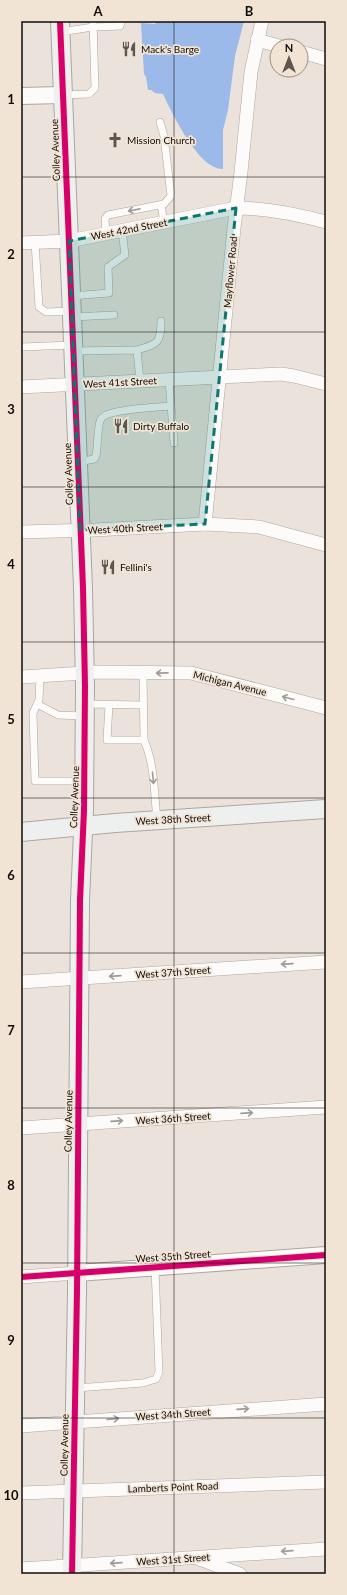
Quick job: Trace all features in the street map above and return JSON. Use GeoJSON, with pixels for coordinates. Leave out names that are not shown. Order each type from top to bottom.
{"type":"FeatureCollection","features":[{"type":"Feature","properties":{"kind":"main road","name":"Colley Avenue"},"geometry":{"type":"LineString","coordinates":[[60,26],[85,674],[84,781],[80,900],[77,1273],[72,1570]]}},
{"type":"Feature","properties":{"kind":"main road","name":"West 38th Street"},"geometry":{"type":"LineString","coordinates":[[21,832],[157,820],[326,809]]}},
{"type":"Feature","properties":{"kind":"street","name":"Mayflower Road"},"geometry":{"type":"LineString","coordinates":[[205,524],[251,72],[262,21]]}},
{"type":"Feature","properties":{"kind":"street"},"geometry":{"type":"LineString","coordinates":[[257,40],[269,43]]}},
{"type":"Feature","properties":{"kind":"street"},"geometry":{"type":"LineString","coordinates":[[309,54],[326,59]]}},
{"type":"Feature","properties":{"kind":"street"},"geometry":{"type":"LineString","coordinates":[[21,96],[62,95]]}},
{"type":"Feature","properties":{"kind":"street","name":"West 42nd Street"},"geometry":{"type":"LineString","coordinates":[[21,243],[69,241],[236,208],[260,208],[300,215],[326,222]]}},
{"type":"Feature","properties":{"kind":"street","name":"West 41st Street"},"geometry":{"type":"LineString","coordinates":[[21,387],[246,377],[281,374],[326,384]]}},
{"type":"Feature","properties":{"kind":"street","name":"West 40th Street"},"geometry":{"type":"LineString","coordinates":[[21,532],[205,524],[259,527],[326,545]]}},
{"type":"Feature","properties":{"kind":"street","name":"Michigan Avenue"},"geometry":{"type":"LineString","coordinates":[[21,677],[100,672],[191,673],[326,708]]}},
{"type":"Feature","properties":{"kind":"street","name":"West 37th Street"},"geometry":{"type":"LineString","coordinates":[[21,982],[326,962]]}},
{"type":"Feature","properties":{"kind":"street","name":"West 36th Street"},"geometry":{"type":"LineString","coordinates":[[21,1128],[326,1107]]}},
{"type":"Feature","properties":{"kind":"street","name":"West 35th Street"},"geometry":{"type":"LineString","coordinates":[[21,1277],[326,1255]]}},
{"type":"Feature","properties":{"kind":"street","name":"West 34th Street"},"geometry":{"type":"LineString","coordinates":[[21,1426],[326,1404]]}},
{"type":"Feature","properties":{"kind":"street","name":"Lamberts Point Road"},"geometry":{"type":"LineString","coordinates":[[21,1493],[326,1482]]}},
{"type":"Feature","properties":{"kind":"street","name":"West 31st Street"},"geometry":{"type":"LineString","coordinates":[[21,1570],[72,1570],[195,1558],[326,1549]]}},
{"type":"Feature","properties":{"kind":"street"},"geometry":{"type":"LineString","coordinates":[[195,1558],[240,1574]]}},
{"type":"Feature","properties":{"kind":"lane"},"geometry":{"type":"LineString","coordinates":[[60,26],[93,24],[120,26],[121,21]]}},
{"type":"Feature","properties":{"kind":"lane"},"geometry":{"type":"LineString","coordinates":[[62,95],[89,94],[95,88],[93,24]]}},
{"type":"Feature","properties":{"kind":"lane"},"geometry":{"type":"LineString","coordinates":[[106,233],[106,219],[108,215],[161,205],[164,204],[171,196],[164,136],[160,122]]}},
{"type":"Feature","properties":{"kind":"lane"},"geometry":{"type":"LineString","coordinates":[[161,205],[164,222]]}},
{"type":"Feature","properties":{"kind":"lane"},"geometry":{"type":"LineString","coordinates":[[34,242],[39,307],[46,312],[71,308],[109,294],[108,267],[125,255],[122,230]]}},
{"type":"Feature","properties":{"kind":"lane"},"geometry":{"type":"LineString","coordinates":[[71,308],[114,315]]}},
{"type":"Feature","properties":{"kind":"lane"},"geometry":{"type":"LineString","coordinates":[[21,347],[137,350],[153,346],[161,336],[161,321]]}},
{"type":"Feature","properties":{"kind":"lane"},"geometry":{"type":"LineString","coordinates":[[137,350],[140,381]]}},
{"type":"Feature","properties":{"kind":"lane"},"geometry":{"type":"LineString","coordinates":[[169,380],[174,443]]}},
{"type":"Feature","properties":{"kind":"lane"},"geometry":{"type":"LineString","coordinates":[[77,462],[94,459],[96,456],[100,420],[104,415],[117,412],[171,406]]}},
{"type":"Feature","properties":{"kind":"lane"},"geometry":{"type":"LineString","coordinates":[[143,673],[144,740],[152,767],[157,820]]}},
{"type":"Feature","properties":{"kind":"lane"},"geometry":{"type":"LineString","coordinates":[[40,676],[39,700],[33,713],[35,781],[84,781]]}},
{"type":"Feature","properties":{"kind":"lane"},"geometry":{"type":"LineString","coordinates":[[37,704],[58,716],[109,704],[143,705]]}},
{"type":"Feature","properties":{"kind":"lane"},"geometry":{"type":"LineString","coordinates":[[109,704],[107,740],[144,740]]}},
{"type":"Feature","properties":{"kind":"lane"},"geometry":{"type":"LineString","coordinates":[[75,1388],[142,1383],[156,1379],[159,1372],[155,1267]]}},
{"type":"Feature","properties":{"kind":"highlighted area"},"geometry":{"type":"Polygon","coordinates":[[[236,208],[205,524],[80,530],[69,241],[236,208]]]}},
{"type":"Feature","properties":{"kind":"water"},"geometry":{"type":"Polygon","coordinates":[[[156,21],[244,21],[235,56],[228,110],[223,130],[223,169],[214,167],[196,151],[187,139],[163,94],[148,90],[146,77],[144,74],[141,23],[155,24],[156,21]]]}},
{"type":"Feature","properties":{"kind":"cycle path"},"geometry":{"type":"LineString","coordinates":[[60,21],[83,588],[85,686],[84,810],[80,900],[77,1291],[72,1574]]}},
{"type":"Feature","properties":{"kind":"cycle path"},"geometry":{"type":"LineString","coordinates":[[21,1277],[326,1255]]}},
{"type":"Feature","properties":{"kind":"place","name":"Mack's Barge"},"geometry":{"type":"Point","coordinates":[129,49]}},
{"type":"Feature","properties":{"kind":"place","name":"Mission Church"},"geometry":{"type":"Point","coordinates":[115,140]}},
{"type":"Feature","properties":{"kind":"place","name":"Dirty Buffalo"},"geometry":{"type":"Point","coordinates":[121,426]}},
{"type":"Feature","properties":{"kind":"place","name":"Fellini's"},"geometry":{"type":"Point","coordinates":[108,567]}}]}
